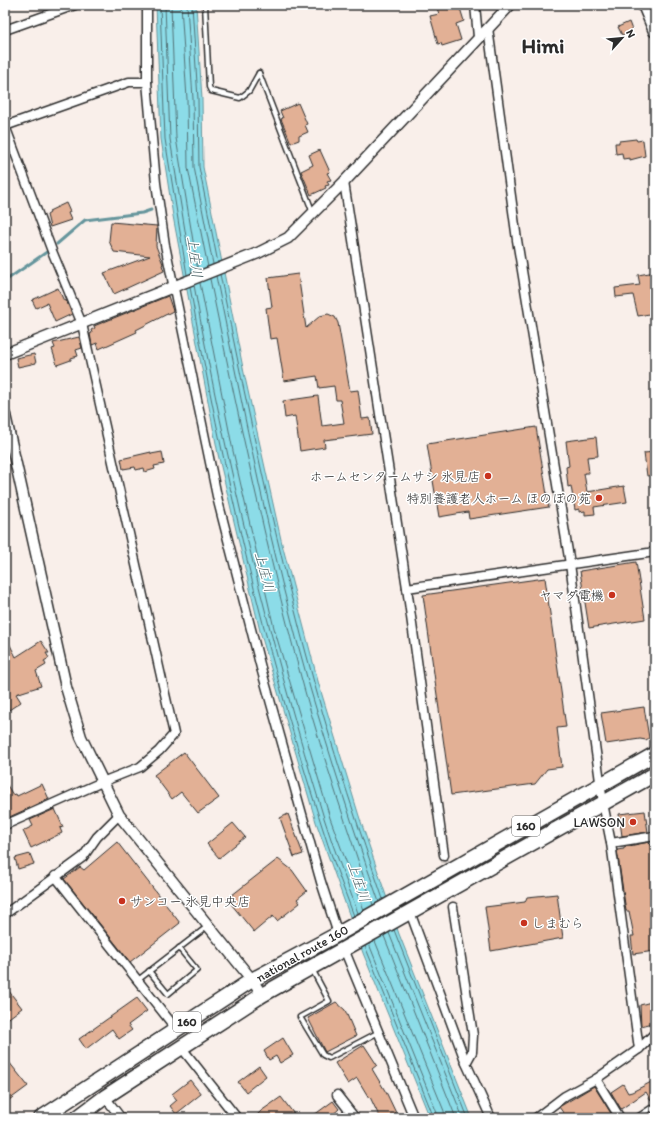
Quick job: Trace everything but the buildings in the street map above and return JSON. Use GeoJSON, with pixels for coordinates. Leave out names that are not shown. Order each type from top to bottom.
{"type":"FeatureCollection","features":[{"type":"Feature","properties":{"kind":"highway","name":"national route 160"},"geometry":{"type":"LineString","coordinates":[[41,1118],[252,980],[338,934],[601,783],[655,754]]}},
{"type":"Feature","properties":{"kind":"highway","name":"160"},"geometry":{"type":"LineString","coordinates":[[407,914],[655,774]]}},
{"type":"Feature","properties":{"kind":"highway","name":"national route 160"},"geometry":{"type":"LineString","coordinates":[[77,1118],[181,1047],[262,995],[407,914]]}},
{"type":"Feature","properties":{"kind":"main road"},"geometry":{"type":"LineString","coordinates":[[644,5],[655,28]]}},
{"type":"Feature","properties":{"kind":"street"},"geometry":{"type":"LineString","coordinates":[[5,30],[74,5]]}},
{"type":"Feature","properties":{"kind":"street"},"geometry":{"type":"LineString","coordinates":[[147,5],[147,82],[156,183],[165,245],[173,286],[218,501],[261,668],[321,882],[338,934]]}},
{"type":"Feature","properties":{"kind":"street"},"geometry":{"type":"LineString","coordinates":[[475,5],[478,37]]}},
{"type":"Feature","properties":{"kind":"street"},"geometry":{"type":"LineString","coordinates":[[5,354],[258,253],[288,238],[344,182],[478,37],[510,5]]}},
{"type":"Feature","properties":{"kind":"street"},"geometry":{"type":"LineString","coordinates":[[488,28],[519,248],[570,564],[601,783],[602,803],[611,843],[639,1049]]}},
{"type":"Feature","properties":{"kind":"street"},"geometry":{"type":"LineString","coordinates":[[5,825],[102,782],[140,767],[159,751],[174,734],[82,324],[52,252],[5,126],[130,82],[147,82]]}},
{"type":"Feature","properties":{"kind":"street"},"geometry":{"type":"LineString","coordinates":[[344,182],[407,588],[444,855]]}},
{"type":"Feature","properties":{"kind":"street"},"geometry":{"type":"LineString","coordinates":[[5,414],[66,687],[81,737],[119,815],[252,980],[262,995]]}},
{"type":"Feature","properties":{"kind":"street"},"geometry":{"type":"LineString","coordinates":[[407,588],[655,552]]}},
{"type":"Feature","properties":{"kind":"street"},"geometry":{"type":"LineString","coordinates":[[5,914],[83,857],[97,837],[119,815]]}},
{"type":"Feature","properties":{"kind":"street"},"geometry":{"type":"LineString","coordinates":[[611,843],[655,836]]}},
{"type":"Feature","properties":{"kind":"street"},"geometry":{"type":"LineString","coordinates":[[55,876],[177,1030]]}},
{"type":"Feature","properties":{"kind":"street"},"geometry":{"type":"LineString","coordinates":[[453,907],[473,1034],[472,1052],[466,1063]]}},
{"type":"Feature","properties":{"kind":"street"},"geometry":{"type":"LineString","coordinates":[[407,914],[466,1063],[491,1118]]}},
{"type":"Feature","properties":{"kind":"street"},"geometry":{"type":"LineString","coordinates":[[345,948],[414,1118]]}},
{"type":"Feature","properties":{"kind":"street"},"geometry":{"type":"LineString","coordinates":[[536,1118],[565,1096],[596,1079],[654,1037]]}},
{"type":"Feature","properties":{"kind":"street"},"geometry":{"type":"LineString","coordinates":[[181,1047],[237,1118]]}},
{"type":"Feature","properties":{"kind":"street"},"geometry":{"type":"LineString","coordinates":[[596,1079],[620,1118]]}},
{"type":"Feature","properties":{"kind":"street"},"geometry":{"type":"LineString","coordinates":[[337,1095],[355,1118]]}},
{"type":"Feature","properties":{"kind":"street"},"geometry":{"type":"LineString","coordinates":[[105,1098],[121,1118]]}},
{"type":"Feature","properties":{"kind":"lane"},"geometry":{"type":"LineString","coordinates":[[205,5],[210,91],[240,98],[248,91],[259,74],[313,213]]}},
{"type":"Feature","properties":{"kind":"lane"},"geometry":{"type":"LineString","coordinates":[[138,980],[208,926]]}},
{"type":"Feature","properties":{"kind":"lane"},"geometry":{"type":"LineString","coordinates":[[149,972],[168,994],[197,970],[179,948]]}},
{"type":"Feature","properties":{"kind":"lane"},"geometry":{"type":"LineString","coordinates":[[311,967],[329,1001],[300,1017],[323,1055],[328,1058],[379,1032]]}},
{"type":"Feature","properties":{"kind":"lane"},"geometry":{"type":"LineString","coordinates":[[636,1118],[651,1108],[655,1112]]}},
{"type":"Feature","properties":{"kind":"water","name":"上庄川"},"geometry":{"type":"Polygon","coordinates":[[[156,5],[196,5],[202,99],[203,167],[244,373],[282,544],[319,685],[359,816],[399,934],[472,1118],[430,1118],[363,953],[316,822],[260,631],[218,454],[173,216],[161,139],[156,5]]]}},
{"type":"Feature","properties":{"kind":"waterway"},"geometry":{"type":"LineString","coordinates":[[57,244],[85,220],[142,213],[151,210]]}},
{"type":"Feature","properties":{"kind":"waterway"},"geometry":{"type":"LineString","coordinates":[[5,281],[51,249]]}},
{"type":"Feature","properties":{"kind":"tunnel"},"geometry":{"type":"LineString","coordinates":[[444,855],[453,907]]}},
{"type":"Feature","properties":{"kind":"place","name":"ホームセンタームサシ 氷見店"},"geometry":{"type":"Point","coordinates":[488,476]}},
{"type":"Feature","properties":{"kind":"place","name":"特別養護老人ホーム ほのぼの苑"},"geometry":{"type":"Point","coordinates":[599,498]}},
{"type":"Feature","properties":{"kind":"place","name":"ヤマダ電機"},"geometry":{"type":"Point","coordinates":[612,595]}},
{"type":"Feature","properties":{"kind":"place","name":"LAWSON"},"geometry":{"type":"Point","coordinates":[633,822]}},
{"type":"Feature","properties":{"kind":"place","name":"サンコー 氷見中央店"},"geometry":{"type":"Point","coordinates":[122,901]}},
{"type":"Feature","properties":{"kind":"place","name":"しまむら"},"geometry":{"type":"Point","coordinates":[524,923]}},
{"type":"Feature","properties":{"kind":"district","name":"Himi"},"geometry":{"type":"Point","coordinates":[543,46]}}]}
